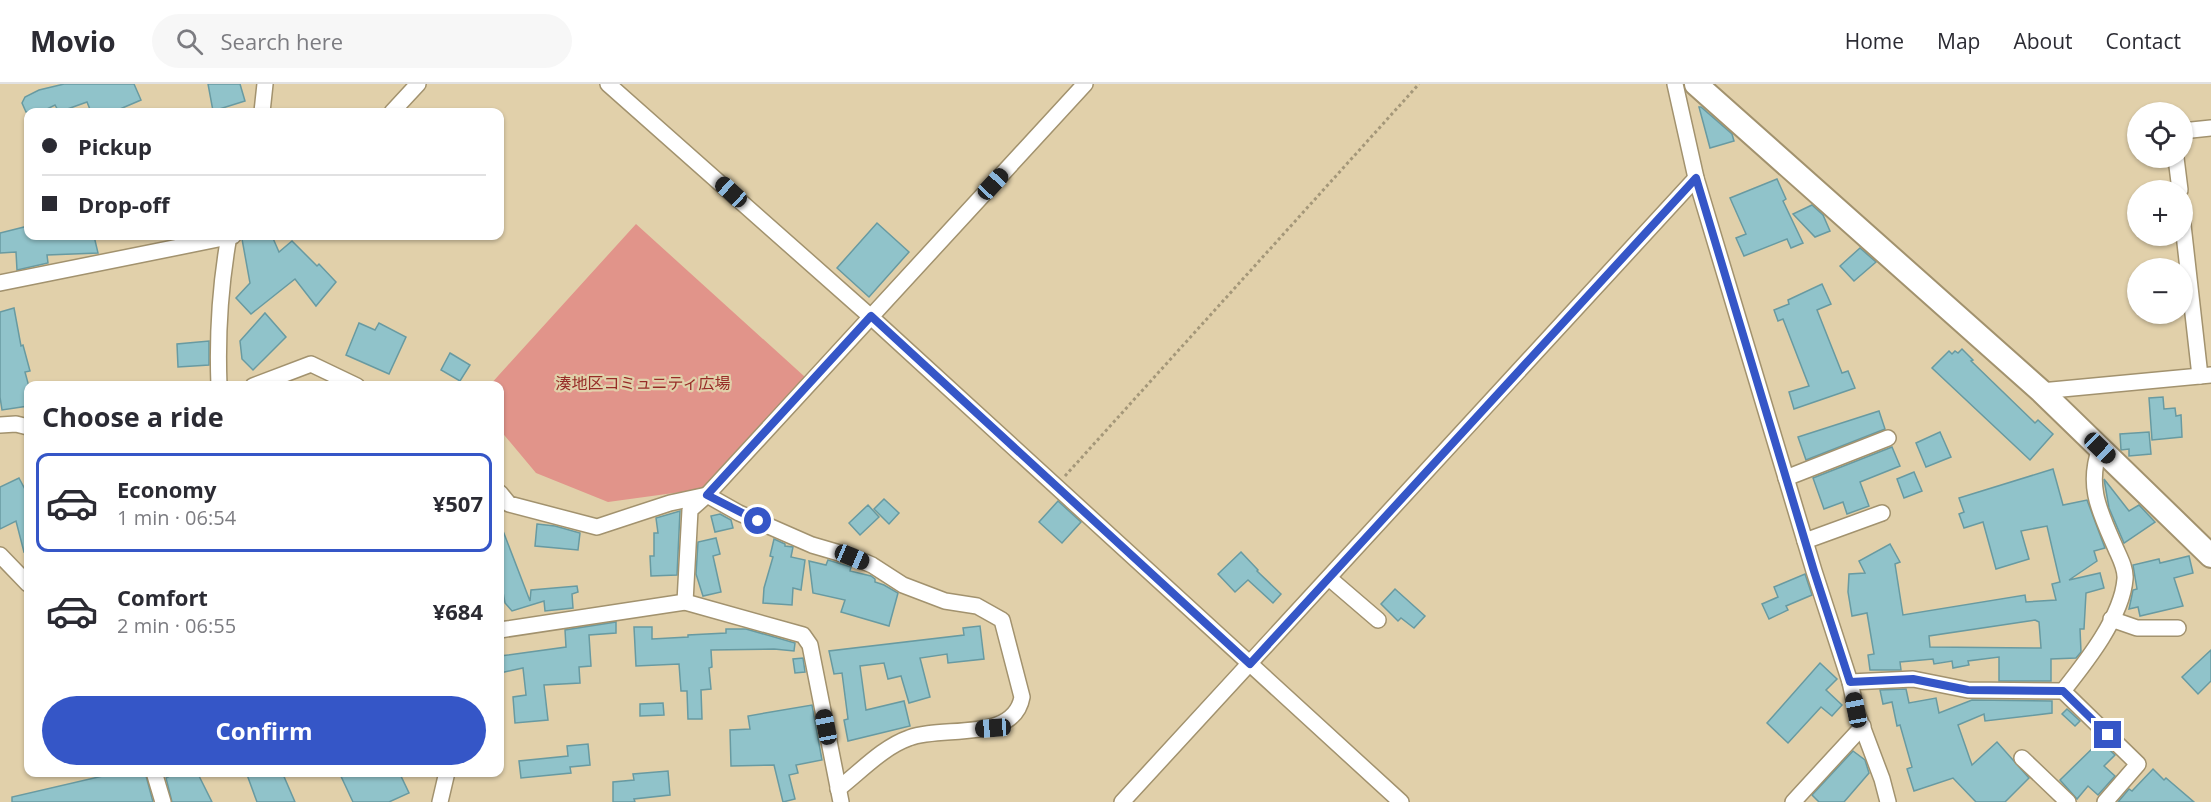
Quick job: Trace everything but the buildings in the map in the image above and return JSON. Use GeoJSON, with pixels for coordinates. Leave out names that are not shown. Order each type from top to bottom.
{"type":"FeatureCollection","features":[{"type":"Feature","properties":{"kind":"street"},"geometry":{"type":"LineString","coordinates":[[262,108],[265,84]]}},
{"type":"Feature","properties":{"kind":"street"},"geometry":{"type":"LineString","coordinates":[[396,108],[418,84]]}},
{"type":"Feature","properties":{"kind":"street"},"geometry":{"type":"LineString","coordinates":[[608,84],[871,316],[1401,802]]}},
{"type":"Feature","properties":{"kind":"street"},"geometry":{"type":"LineString","coordinates":[[685,602],[690,510],[707,495],[1086,84]]}},
{"type":"Feature","properties":{"kind":"street"},"geometry":{"type":"LineString","coordinates":[[1675,84],[1696,178],[1805,541],[1850,682],[1856,710],[1888,802]]}},
{"type":"Feature","properties":{"kind":"street"},"geometry":{"type":"LineString","coordinates":[[1696,84],[2041,391],[2211,556]]}},
{"type":"Feature","properties":{"kind":"street"},"geometry":{"type":"LineString","coordinates":[[2193,130],[2211,128]]}},
{"type":"Feature","properties":{"kind":"street"},"geometry":{"type":"LineString","coordinates":[[1122,802],[1696,178]]}},
{"type":"Feature","properties":{"kind":"street"},"geometry":{"type":"LineString","coordinates":[[0,284],[212,240]]}},
{"type":"Feature","properties":{"kind":"street"},"geometry":{"type":"LineString","coordinates":[[219,381],[220,302],[230,240]]}},
{"type":"Feature","properties":{"kind":"street"},"geometry":{"type":"LineString","coordinates":[[2041,391],[2205,375],[2186,246]]}},
{"type":"Feature","properties":{"kind":"street"},"geometry":{"type":"LineString","coordinates":[[267,381],[310,364],[346,381]]}},
{"type":"Feature","properties":{"kind":"street"},"geometry":{"type":"LineString","coordinates":[[0,425],[16,424],[24,427]]}},
{"type":"Feature","properties":{"kind":"street"},"geometry":{"type":"LineString","coordinates":[[1786,478],[1888,438]]}},
{"type":"Feature","properties":{"kind":"street"},"geometry":{"type":"LineString","coordinates":[[2063,691],[2092,653],[2111,620],[2124,587],[2125,573],[2094,488],[2093,475],[2100,448]]}},
{"type":"Feature","properties":{"kind":"street"},"geometry":{"type":"LineString","coordinates":[[504,498],[509,504],[597,527],[670,503],[707,495],[739,513],[812,545],[872,565],[903,585],[945,601],[977,606],[1002,620],[1022,697],[1020,707],[1016,712],[993,728],[924,733],[906,738],[882,754],[839,795]]}},
{"type":"Feature","properties":{"kind":"street"},"geometry":{"type":"LineString","coordinates":[[1805,541],[1882,513]]}},
{"type":"Feature","properties":{"kind":"street"},"geometry":{"type":"LineString","coordinates":[[0,555],[24,580]]}},
{"type":"Feature","properties":{"kind":"street"},"geometry":{"type":"LineString","coordinates":[[1329,578],[1378,620]]}},
{"type":"Feature","properties":{"kind":"street"},"geometry":{"type":"LineString","coordinates":[[504,629],[685,602],[802,635],[810,645],[839,795]]}},
{"type":"Feature","properties":{"kind":"street"},"geometry":{"type":"LineString","coordinates":[[2111,620],[2138,628],[2178,628]]}},
{"type":"Feature","properties":{"kind":"street"},"geometry":{"type":"LineString","coordinates":[[1850,682],[1913,679],[1968,690],[2063,691],[2138,764],[2105,802]]}},
{"type":"Feature","properties":{"kind":"street"},"geometry":{"type":"LineString","coordinates":[[1793,802],[1863,726]]}},
{"type":"Feature","properties":{"kind":"street"},"geometry":{"type":"LineString","coordinates":[[2022,758],[2068,802]]}},
{"type":"Feature","properties":{"kind":"street"},"geometry":{"type":"LineString","coordinates":[[156,777],[163,802]]}},
{"type":"Feature","properties":{"kind":"street"},"geometry":{"type":"LineString","coordinates":[[440,802],[446,777]]}},
{"type":"Feature","properties":{"kind":"path"},"geometry":{"type":"LineString","coordinates":[[1056,486],[1419,84]]}},
{"type":"Feature","properties":{"kind":"green space","name":"湊地区コミュニティ広場"},"geometry":{"type":"Polygon","coordinates":[[[636,224],[805,377],[703,489],[608,502],[536,473],[504,435],[504,381],[494,381],[636,224]]]}},
{"type":"Feature","properties":{"kind":"route"},"geometry":{"type":"LineString","coordinates":[[758,521],[707,495],[871,316],[1250,664],[1696,178],[1814,571],[1850,682],[1913,679],[1968,690],[2063,691],[2108,735]]}}]}
